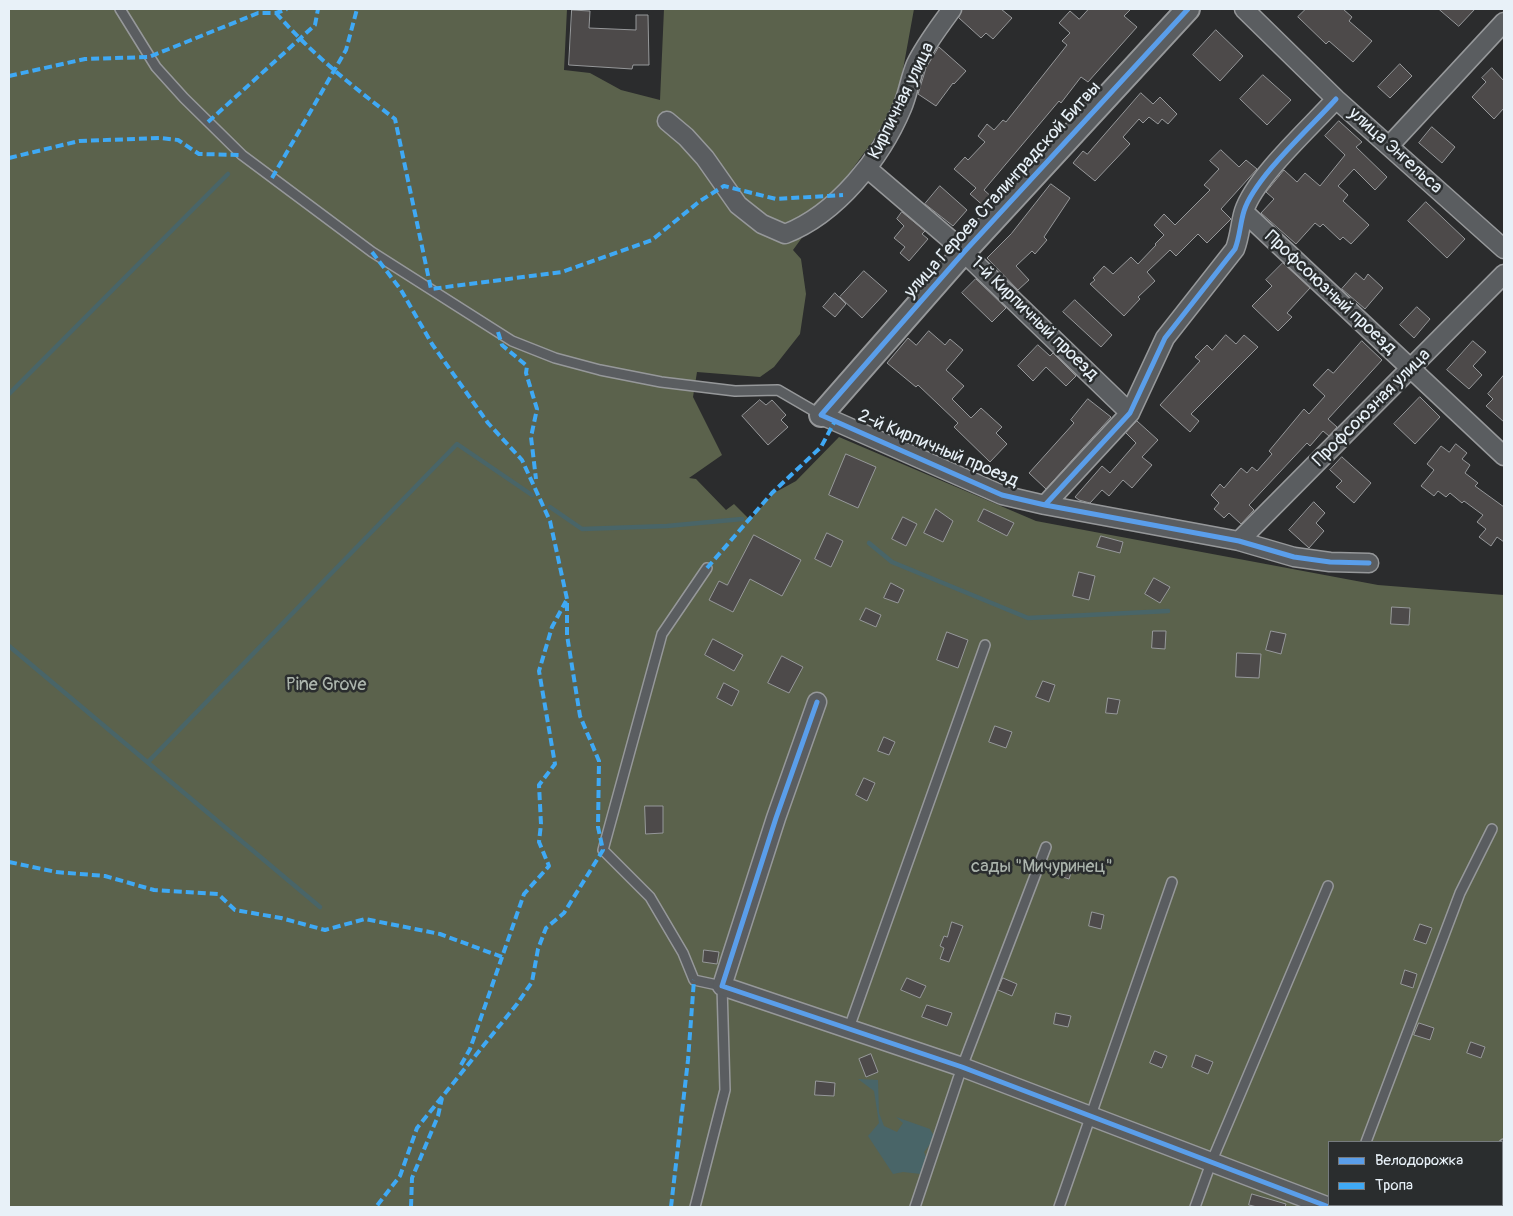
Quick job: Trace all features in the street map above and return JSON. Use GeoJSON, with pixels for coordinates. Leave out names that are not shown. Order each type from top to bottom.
{"type":"FeatureCollection","features":[{"type":"Feature","properties":{"kind":"street","name":"Кирпичная улица"},"geometry":{"type":"LineString","coordinates":[[667,121],[686,136],[706,158],[738,205],[762,224],[785,234],[801,228],[844,195],[868,169],[902,108],[917,63],[952,9]]}},
{"type":"Feature","properties":{"kind":"street","name":"улица Героев Сталинградской Битвы"},"geometry":{"type":"LineString","coordinates":[[821,415],[964,252],[1188,9]]}},
{"type":"Feature","properties":{"kind":"street","name":"улица Энгельса"},"geometry":{"type":"LineString","coordinates":[[1244,9],[1336,98],[1504,249]]}},
{"type":"Feature","properties":{"kind":"street"},"geometry":{"type":"LineString","coordinates":[[1389,146],[1504,22]]}},
{"type":"Feature","properties":{"kind":"street"},"geometry":{"type":"LineString","coordinates":[[1045,505],[1130,412],[1164,338],[1236,249],[1241,235],[1244,212],[1258,184],[1336,98]]}},
{"type":"Feature","properties":{"kind":"street","name":"1-й Кирпичный проезд"},"geometry":{"type":"LineString","coordinates":[[868,169],[964,252],[1130,412]]}},
{"type":"Feature","properties":{"kind":"street","name":"Профсоюзный проезд"},"geometry":{"type":"LineString","coordinates":[[1244,212],[1504,456]]}},
{"type":"Feature","properties":{"kind":"street","name":"Профсоюзная улица"},"geometry":{"type":"LineString","coordinates":[[1239,541],[1412,370],[1504,274]]}},
{"type":"Feature","properties":{"kind":"street","name":"2-й Кирпичный проезд"},"geometry":{"type":"LineString","coordinates":[[821,415],[1002,495],[1045,505],[1239,541],[1294,557],[1330,562],[1369,563]]}},
{"type":"Feature","properties":{"kind":"street"},"geometry":{"type":"LineString","coordinates":[[817,702],[776,818],[722,986],[962,1067],[1329,1207]]}},
{"type":"Feature","properties":{"kind":"lane"},"geometry":{"type":"LineString","coordinates":[[120,9],[156,67],[184,98],[242,155],[372,252],[512,341],[555,358],[635,377],[735,391],[778,390],[821,415]]}},
{"type":"Feature","properties":{"kind":"lane"},"geometry":{"type":"LineString","coordinates":[[695,1207],[724,1090],[722,986],[694,980],[683,953],[650,897],[603,850],[662,634],[707,568]]}},
{"type":"Feature","properties":{"kind":"lane"},"geometry":{"type":"LineString","coordinates":[[849,1028],[985,645]]}},
{"type":"Feature","properties":{"kind":"lane"},"geometry":{"type":"LineString","coordinates":[[1366,1141],[1460,893],[1492,829]]}},
{"type":"Feature","properties":{"kind":"lane"},"geometry":{"type":"LineString","coordinates":[[915,1207],[962,1067],[1046,847]]}},
{"type":"Feature","properties":{"kind":"lane"},"geometry":{"type":"LineString","coordinates":[[1059,1207],[1092,1117],[1172,882]]}},
{"type":"Feature","properties":{"kind":"lane"},"geometry":{"type":"LineString","coordinates":[[1195,1207],[1211,1163],[1328,886]]}},
{"type":"Feature","properties":{"kind":"green space"},"geometry":{"type":"Polygon","coordinates":[[[9,9],[567,9],[564,70],[590,73],[621,90],[660,100],[664,9],[914,9],[900,86],[886,123],[793,250],[801,259],[806,294],[800,334],[774,367],[760,377],[697,372],[693,397],[722,455],[689,478],[696,479],[726,510],[734,504],[750,520],[774,493],[796,481],[839,437],[1036,521],[1378,585],[1504,595],[1504,1207],[9,1207],[9,9]]]}},
{"type":"Feature","properties":{"kind":"water"},"geometry":{"type":"Polygon","coordinates":[[[858,1079],[878,1080],[879,1113],[884,1126],[897,1132],[903,1123],[896,1117],[930,1129],[935,1138],[924,1152],[929,1164],[921,1174],[903,1172],[893,1174],[868,1136],[879,1123],[874,1091],[858,1079]]]}},
{"type":"Feature","properties":{"kind":"building"},"geometry":{"type":"Polygon","coordinates":[[[962,9],[1001,9],[1012,18],[993,39],[986,33],[981,38],[959,18],[962,9]]]}},
{"type":"Feature","properties":{"kind":"building"},"geometry":{"type":"Polygon","coordinates":[[[1089,9],[1131,9],[1124,16],[1137,27],[1088,82],[1081,77],[1061,103],[1059,101],[984,190],[994,199],[986,208],[970,194],[976,188],[954,169],[965,157],[968,160],[985,142],[978,136],[987,124],[994,130],[1003,120],[1006,122],[1067,45],[1062,41],[1070,33],[1059,23],[1070,11],[1079,19],[1089,9]]]}},
{"type":"Feature","properties":{"kind":"building"},"geometry":{"type":"Polygon","coordinates":[[[1306,9],[1343,9],[1352,17],[1349,21],[1372,41],[1353,62],[1329,41],[1326,44],[1298,17],[1306,9]]]}},
{"type":"Feature","properties":{"kind":"building"},"geometry":{"type":"Polygon","coordinates":[[[1439,9],[1475,9],[1459,26],[1439,9]]]}},
{"type":"Feature","properties":{"kind":"building"},"geometry":{"type":"Polygon","coordinates":[[[572,10],[590,11],[589,28],[636,30],[636,15],[648,15],[649,65],[633,65],[632,69],[569,65],[572,10]]]}},
{"type":"Feature","properties":{"kind":"building"},"geometry":{"type":"Polygon","coordinates":[[[1216,30],[1243,56],[1220,81],[1193,55],[1216,30]]]}},
{"type":"Feature","properties":{"kind":"building"},"geometry":{"type":"Polygon","coordinates":[[[939,47],[966,71],[953,83],[936,106],[918,94],[926,68],[939,47]]]}},
{"type":"Feature","properties":{"kind":"building"},"geometry":{"type":"Polygon","coordinates":[[[1400,64],[1412,76],[1390,98],[1378,87],[1400,64]]]}},
{"type":"Feature","properties":{"kind":"building"},"geometry":{"type":"Polygon","coordinates":[[[1492,68],[1504,81],[1504,108],[1494,119],[1472,97],[1486,82],[1482,78],[1492,68]]]}},
{"type":"Feature","properties":{"kind":"building"},"geometry":{"type":"Polygon","coordinates":[[[1263,75],[1291,100],[1267,125],[1240,99],[1263,75]]]}},
{"type":"Feature","properties":{"kind":"building"},"geometry":{"type":"Polygon","coordinates":[[[1141,93],[1153,104],[1160,97],[1177,114],[1168,124],[1162,119],[1158,124],[1149,117],[1143,123],[1139,119],[1123,137],[1130,144],[1095,181],[1073,163],[1083,151],[1087,154],[1141,93]]]}},
{"type":"Feature","properties":{"kind":"building"},"geometry":{"type":"Polygon","coordinates":[[[1339,121],[1362,142],[1356,147],[1387,177],[1375,190],[1354,169],[1338,186],[1348,195],[1343,201],[1369,225],[1351,244],[1343,237],[1340,240],[1323,224],[1320,227],[1315,223],[1296,244],[1261,213],[1274,199],[1266,192],[1284,170],[1297,182],[1305,173],[1320,186],[1345,155],[1325,136],[1339,121]]]}},
{"type":"Feature","properties":{"kind":"building"},"geometry":{"type":"Polygon","coordinates":[[[1432,127],[1455,147],[1442,163],[1419,143],[1432,127]]]}},
{"type":"Feature","properties":{"kind":"building"},"geometry":{"type":"Polygon","coordinates":[[[1221,150],[1239,167],[1246,160],[1257,169],[1221,209],[1231,219],[1207,243],[1198,234],[1176,256],[1170,250],[1147,272],[1155,281],[1138,297],[1140,299],[1124,316],[1090,284],[1095,280],[1093,278],[1104,266],[1113,274],[1131,257],[1138,264],[1164,235],[1154,225],[1164,214],[1175,225],[1210,190],[1204,185],[1219,169],[1210,161],[1221,150]]]}},
{"type":"Feature","properties":{"kind":"building"},"geometry":{"type":"Polygon","coordinates":[[[1051,184],[1070,198],[1044,237],[1047,240],[1035,254],[1032,251],[1016,266],[1029,280],[1018,290],[987,258],[1011,234],[1051,184]]]}},
{"type":"Feature","properties":{"kind":"building"},"geometry":{"type":"Polygon","coordinates":[[[940,186],[967,210],[953,226],[925,204],[940,186]]]}},
{"type":"Feature","properties":{"kind":"building"},"geometry":{"type":"Polygon","coordinates":[[[1426,202],[1465,239],[1447,258],[1408,221],[1426,202]]]}},
{"type":"Feature","properties":{"kind":"building"},"geometry":{"type":"Polygon","coordinates":[[[902,212],[925,231],[922,234],[928,239],[909,261],[900,253],[905,247],[894,238],[904,226],[897,219],[902,212]]]}},
{"type":"Feature","properties":{"kind":"building"},"geometry":{"type":"Polygon","coordinates":[[[1283,263],[1310,288],[1287,313],[1292,317],[1278,331],[1252,306],[1272,286],[1266,280],[1283,263]]]}},
{"type":"Feature","properties":{"kind":"building"},"geometry":{"type":"Polygon","coordinates":[[[864,271],[887,291],[862,318],[840,297],[864,271]]]}},
{"type":"Feature","properties":{"kind":"building"},"geometry":{"type":"Polygon","coordinates":[[[1356,273],[1364,280],[1368,274],[1383,288],[1365,309],[1342,289],[1356,273]]]}},
{"type":"Feature","properties":{"kind":"building"},"geometry":{"type":"Polygon","coordinates":[[[976,279],[1006,308],[992,322],[962,293],[976,279]]]}},
{"type":"Feature","properties":{"kind":"building"},"geometry":{"type":"Polygon","coordinates":[[[835,293],[846,304],[835,317],[823,307],[835,293]]]}},
{"type":"Feature","properties":{"kind":"building"},"geometry":{"type":"Polygon","coordinates":[[[1075,300],[1112,335],[1101,347],[1063,312],[1075,300]]]}},
{"type":"Feature","properties":{"kind":"building"},"geometry":{"type":"Polygon","coordinates":[[[1417,307],[1430,319],[1414,338],[1400,325],[1417,307]]]}},
{"type":"Feature","properties":{"kind":"building"},"geometry":{"type":"Polygon","coordinates":[[[929,331],[945,345],[950,339],[963,350],[946,370],[964,386],[952,399],[971,418],[981,408],[1002,427],[996,433],[1007,444],[990,462],[954,427],[958,423],[918,385],[916,387],[887,363],[908,338],[916,345],[929,331]]]}},
{"type":"Feature","properties":{"kind":"building"},"geometry":{"type":"Polygon","coordinates":[[[1226,335],[1236,344],[1244,335],[1258,347],[1191,414],[1199,421],[1190,432],[1160,405],[1200,361],[1195,357],[1207,345],[1212,350],[1226,335]]]}},
{"type":"Feature","properties":{"kind":"building"},"geometry":{"type":"Polygon","coordinates":[[[1362,341],[1382,360],[1328,419],[1337,427],[1329,436],[1323,431],[1310,446],[1307,443],[1249,505],[1254,510],[1241,524],[1229,513],[1224,518],[1214,509],[1219,503],[1211,495],[1220,484],[1224,488],[1241,468],[1247,473],[1252,467],[1257,471],[1272,454],[1269,451],[1304,409],[1309,414],[1325,396],[1313,385],[1328,369],[1333,373],[1362,341]]]}},
{"type":"Feature","properties":{"kind":"building"},"geometry":{"type":"Polygon","coordinates":[[[1473,341],[1486,352],[1473,366],[1482,375],[1469,389],[1447,370],[1473,341]]]}},
{"type":"Feature","properties":{"kind":"building"},"geometry":{"type":"Polygon","coordinates":[[[1038,345],[1050,356],[1053,353],[1076,376],[1066,386],[1046,367],[1033,381],[1018,366],[1038,345]]]}},
{"type":"Feature","properties":{"kind":"building"},"geometry":{"type":"Polygon","coordinates":[[[1504,375],[1504,422],[1486,406],[1493,399],[1488,394],[1504,375]]]}},
{"type":"Feature","properties":{"kind":"building"},"geometry":{"type":"Polygon","coordinates":[[[1420,397],[1440,417],[1415,444],[1394,424],[1420,397]]]}},
{"type":"Feature","properties":{"kind":"building"},"geometry":{"type":"Polygon","coordinates":[[[1088,399],[1111,417],[1046,489],[1029,473],[1074,423],[1071,420],[1088,399]]]}},
{"type":"Feature","properties":{"kind":"building"},"geometry":{"type":"Polygon","coordinates":[[[760,400],[766,405],[772,400],[786,415],[781,420],[788,427],[768,445],[742,416],[760,400]]]}},
{"type":"Feature","properties":{"kind":"building"},"geometry":{"type":"Polygon","coordinates":[[[1137,421],[1158,440],[1142,457],[1152,465],[1132,488],[1123,480],[1109,496],[1102,490],[1090,503],[1075,497],[1102,466],[1110,473],[1136,443],[1126,433],[1137,421]]]}},
{"type":"Feature","properties":{"kind":"building"},"geometry":{"type":"Polygon","coordinates":[[[1456,444],[1467,453],[1462,459],[1470,465],[1465,473],[1478,483],[1475,486],[1504,507],[1504,542],[1497,537],[1491,546],[1479,537],[1486,529],[1477,522],[1483,515],[1464,501],[1462,503],[1450,493],[1446,497],[1438,491],[1434,496],[1421,486],[1434,470],[1427,464],[1441,446],[1449,452],[1456,444]]]}},
{"type":"Feature","properties":{"kind":"building"},"geometry":{"type":"Polygon","coordinates":[[[846,454],[876,467],[858,508],[829,495],[846,454]]]}},
{"type":"Feature","properties":{"kind":"building"},"geometry":{"type":"Polygon","coordinates":[[[1342,457],[1371,483],[1354,503],[1336,487],[1342,481],[1330,470],[1342,457]]]}},
{"type":"Feature","properties":{"kind":"building"},"geometry":{"type":"Polygon","coordinates":[[[1314,502],[1325,513],[1316,523],[1324,531],[1309,548],[1289,530],[1314,502]]]}},
{"type":"Feature","properties":{"kind":"building"},"geometry":{"type":"Polygon","coordinates":[[[936,509],[953,521],[943,542],[924,533],[936,509]]]}},
{"type":"Feature","properties":{"kind":"building"},"geometry":{"type":"Polygon","coordinates":[[[984,509],[1014,523],[1007,536],[978,521],[984,509]]]}},
{"type":"Feature","properties":{"kind":"building"},"geometry":{"type":"Polygon","coordinates":[[[903,517],[917,524],[906,546],[892,539],[903,517]]]}},
{"type":"Feature","properties":{"kind":"building"},"geometry":{"type":"Polygon","coordinates":[[[827,533],[843,541],[831,567],[815,559],[827,533]]]}},
{"type":"Feature","properties":{"kind":"building"},"geometry":{"type":"Polygon","coordinates":[[[754,535],[801,560],[782,596],[750,579],[733,612],[709,600],[719,581],[727,585],[754,535]]]}},
{"type":"Feature","properties":{"kind":"building"},"geometry":{"type":"Polygon","coordinates":[[[1101,536],[1123,542],[1120,553],[1097,547],[1101,536]]]}},
{"type":"Feature","properties":{"kind":"building"},"geometry":{"type":"Polygon","coordinates":[[[1079,572],[1095,576],[1089,600],[1073,596],[1079,572]]]}},
{"type":"Feature","properties":{"kind":"building"},"geometry":{"type":"Polygon","coordinates":[[[1154,578],[1170,587],[1160,603],[1145,594],[1154,578]]]}},
{"type":"Feature","properties":{"kind":"building"},"geometry":{"type":"Polygon","coordinates":[[[891,583],[904,590],[898,603],[884,598],[891,583]]]}},
{"type":"Feature","properties":{"kind":"building"},"geometry":{"type":"Polygon","coordinates":[[[1392,607],[1410,608],[1409,625],[1391,624],[1392,607]]]}},
{"type":"Feature","properties":{"kind":"building"},"geometry":{"type":"Polygon","coordinates":[[[866,608],[881,615],[876,627],[860,620],[866,608]]]}},
{"type":"Feature","properties":{"kind":"building"},"geometry":{"type":"Polygon","coordinates":[[[1153,631],[1166,631],[1165,649],[1152,648],[1153,631]]]}},
{"type":"Feature","properties":{"kind":"building"},"geometry":{"type":"Polygon","coordinates":[[[1271,631],[1286,634],[1281,654],[1266,650],[1271,631]]]}},
{"type":"Feature","properties":{"kind":"building"},"geometry":{"type":"Polygon","coordinates":[[[947,632],[968,640],[958,668],[937,660],[947,632]]]}},
{"type":"Feature","properties":{"kind":"building"},"geometry":{"type":"Polygon","coordinates":[[[713,639],[743,655],[734,671],[705,655],[713,639]]]}},
{"type":"Feature","properties":{"kind":"building"},"geometry":{"type":"Polygon","coordinates":[[[1237,653],[1261,654],[1259,678],[1236,677],[1237,653]]]}},
{"type":"Feature","properties":{"kind":"building"},"geometry":{"type":"Polygon","coordinates":[[[782,656],[803,667],[789,693],[768,683],[782,656]]]}},
{"type":"Feature","properties":{"kind":"building"},"geometry":{"type":"Polygon","coordinates":[[[1043,681],[1055,685],[1049,702],[1036,697],[1043,681]]]}},
{"type":"Feature","properties":{"kind":"building"},"geometry":{"type":"Polygon","coordinates":[[[724,683],[739,691],[732,706],[717,698],[724,683]]]}},
{"type":"Feature","properties":{"kind":"building"},"geometry":{"type":"Polygon","coordinates":[[[1108,698],[1120,700],[1117,714],[1106,713],[1108,698]]]}},
{"type":"Feature","properties":{"kind":"building"},"geometry":{"type":"Polygon","coordinates":[[[995,726],[1012,732],[1006,748],[989,742],[995,726]]]}},
{"type":"Feature","properties":{"kind":"building"},"geometry":{"type":"Polygon","coordinates":[[[884,737],[895,742],[889,755],[878,751],[884,737]]]}},
{"type":"Feature","properties":{"kind":"building"},"geometry":{"type":"Polygon","coordinates":[[[864,778],[875,783],[867,801],[856,795],[864,778]]]}},
{"type":"Feature","properties":{"kind":"building"},"geometry":{"type":"Polygon","coordinates":[[[645,806],[663,806],[663,833],[646,834],[645,806]]]}},
{"type":"Feature","properties":{"kind":"building"},"geometry":{"type":"Polygon","coordinates":[[[1058,863],[1073,867],[1069,879],[1054,874],[1058,863]]]}},
{"type":"Feature","properties":{"kind":"building"},"geometry":{"type":"Polygon","coordinates":[[[1092,912],[1104,915],[1101,929],[1089,926],[1092,912]]]}},
{"type":"Feature","properties":{"kind":"building"},"geometry":{"type":"Polygon","coordinates":[[[952,922],[963,926],[949,962],[940,959],[944,948],[940,946],[944,936],[947,937],[952,922]]]}},
{"type":"Feature","properties":{"kind":"building"},"geometry":{"type":"Polygon","coordinates":[[[1420,924],[1432,928],[1426,944],[1414,940],[1420,924]]]}},
{"type":"Feature","properties":{"kind":"building"},"geometry":{"type":"Polygon","coordinates":[[[704,950],[719,952],[717,964],[703,962],[704,950]]]}},
{"type":"Feature","properties":{"kind":"building"},"geometry":{"type":"Polygon","coordinates":[[[1405,970],[1417,974],[1413,988],[1401,984],[1405,970]]]}},
{"type":"Feature","properties":{"kind":"building"},"geometry":{"type":"Polygon","coordinates":[[[907,978],[926,986],[920,998],[901,990],[907,978]]]}},
{"type":"Feature","properties":{"kind":"building"},"geometry":{"type":"Polygon","coordinates":[[[1003,978],[1017,984],[1012,996],[998,990],[1003,978]]]}},
{"type":"Feature","properties":{"kind":"building"},"geometry":{"type":"Polygon","coordinates":[[[927,1005],[952,1013],[947,1026],[922,1017],[927,1005]]]}},
{"type":"Feature","properties":{"kind":"building"},"geometry":{"type":"Polygon","coordinates":[[[1056,1013],[1071,1016],[1068,1027],[1054,1024],[1056,1013]]]}},
{"type":"Feature","properties":{"kind":"building"},"geometry":{"type":"Polygon","coordinates":[[[1419,1023],[1434,1028],[1430,1040],[1414,1035],[1419,1023]]]}},
{"type":"Feature","properties":{"kind":"building"},"geometry":{"type":"Polygon","coordinates":[[[1471,1042],[1485,1047],[1481,1058],[1467,1053],[1471,1042]]]}},
{"type":"Feature","properties":{"kind":"building"},"geometry":{"type":"Polygon","coordinates":[[[1155,1051],[1167,1056],[1162,1068],[1150,1063],[1155,1051]]]}},
{"type":"Feature","properties":{"kind":"building"},"geometry":{"type":"Polygon","coordinates":[[[871,1054],[878,1072],[866,1077],[859,1059],[871,1054]]]}},
{"type":"Feature","properties":{"kind":"building"},"geometry":{"type":"Polygon","coordinates":[[[1196,1055],[1213,1062],[1208,1074],[1192,1067],[1196,1055]]]}},
{"type":"Feature","properties":{"kind":"building"},"geometry":{"type":"Polygon","coordinates":[[[816,1081],[835,1083],[834,1096],[815,1095],[816,1081]]]}},
{"type":"Feature","properties":{"kind":"building"},"geometry":{"type":"Polygon","coordinates":[[[1252,1194],[1286,1204],[1285,1207],[1257,1207],[1249,1205],[1252,1194]]]}},
{"type":"Feature","properties":{"kind":"waterway"},"geometry":{"type":"LineString","coordinates":[[9,394],[228,174]]}},
{"type":"Feature","properties":{"kind":"waterway"},"geometry":{"type":"LineString","coordinates":[[148,762],[457,444],[532,495]]}},
{"type":"Feature","properties":{"kind":"waterway"},"geometry":{"type":"LineString","coordinates":[[550,507],[582,529],[667,526],[742,519]]}},
{"type":"Feature","properties":{"kind":"waterway"},"geometry":{"type":"LineString","coordinates":[[869,543],[892,562],[1028,618],[1168,611]]}},
{"type":"Feature","properties":{"kind":"waterway"},"geometry":{"type":"LineString","coordinates":[[9,646],[320,907]]}},
{"type":"Feature","properties":{"kind":"marked path"},"geometry":{"type":"LineString","coordinates":[[9,76],[85,59],[149,57],[258,13],[276,13],[287,9]]}},
{"type":"Feature","properties":{"kind":"marked path"},"geometry":{"type":"LineString","coordinates":[[208,122],[315,25],[318,9]]}},
{"type":"Feature","properties":{"kind":"marked path"},"geometry":{"type":"LineString","coordinates":[[272,178],[346,50],[357,9]]}},
{"type":"Feature","properties":{"kind":"marked path"},"geometry":{"type":"LineString","coordinates":[[276,13],[333,69],[395,119],[431,289],[562,272],[652,240],[700,201],[724,186],[776,199],[843,195]]}},
{"type":"Feature","properties":{"kind":"marked path"},"geometry":{"type":"LineString","coordinates":[[9,158],[79,141],[161,138],[178,140],[199,154],[242,155]]}},
{"type":"Feature","properties":{"kind":"marked path"},"geometry":{"type":"LineString","coordinates":[[372,252],[401,290],[432,344],[488,423],[522,460],[550,521],[567,599],[567,635],[580,716],[599,761],[598,827],[603,850],[564,913],[546,928],[538,949],[532,982],[517,1004],[417,1128],[400,1176],[376,1207]]}},
{"type":"Feature","properties":{"kind":"marked path"},"geometry":{"type":"LineString","coordinates":[[498,332],[502,345],[527,366],[526,373],[537,409],[531,437],[536,479]]}},
{"type":"Feature","properties":{"kind":"marked path"},"geometry":{"type":"LineString","coordinates":[[707,568],[772,493],[821,447],[835,421]]}},
{"type":"Feature","properties":{"kind":"marked path"},"geometry":{"type":"LineString","coordinates":[[461,1065],[470,1049],[524,894],[549,866],[539,842],[541,824],[539,785],[555,764],[539,671],[552,627],[566,601]]}},
{"type":"Feature","properties":{"kind":"marked path"},"geometry":{"type":"LineString","coordinates":[[9,862],[56,872],[105,876],[154,890],[218,894],[235,910],[281,918],[325,930],[365,919],[440,934],[502,957]]}},
{"type":"Feature","properties":{"kind":"marked path"},"geometry":{"type":"LineString","coordinates":[[671,1207],[688,1060],[694,980]]}},
{"type":"Feature","properties":{"kind":"marked path"},"geometry":{"type":"LineString","coordinates":[[411,1207],[412,1178],[438,1116],[442,1098]]}},
{"type":"Feature","properties":{"kind":"cycle path"},"geometry":{"type":"LineString","coordinates":[[1188,9],[964,252],[821,415],[1002,495],[1045,505],[1239,541],[1294,557],[1330,562],[1369,563]]}},
{"type":"Feature","properties":{"kind":"cycle path"},"geometry":{"type":"LineString","coordinates":[[1045,505],[1130,413],[1165,338],[1235,249],[1244,211],[1250,198],[1271,168],[1336,99]]}},
{"type":"Feature","properties":{"kind":"cycle path"},"geometry":{"type":"LineString","coordinates":[[817,702],[776,818],[722,986],[962,1067],[1329,1207]]}},
{"type":"Feature","properties":{"kind":"park label","name":"Pine Grove"},"geometry":{"type":"Point","coordinates":[326,685]}},
{"type":"Feature","properties":{"kind":"park label","name":"сады \"Мичуринец\""},"geometry":{"type":"Point","coordinates":[1042,867]}}]}
